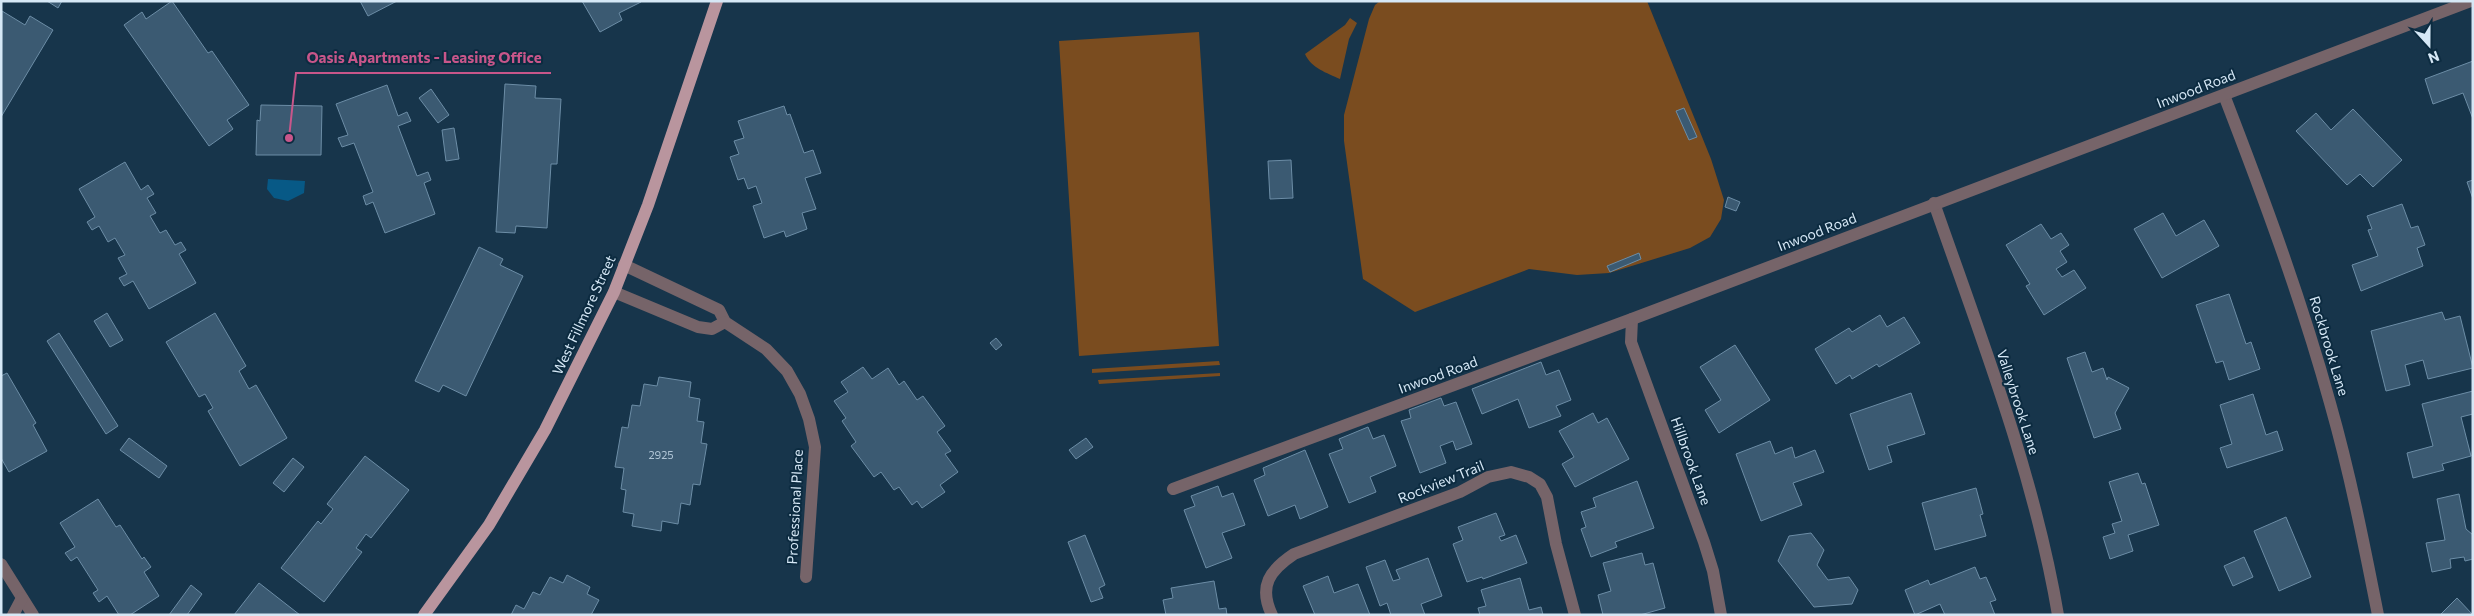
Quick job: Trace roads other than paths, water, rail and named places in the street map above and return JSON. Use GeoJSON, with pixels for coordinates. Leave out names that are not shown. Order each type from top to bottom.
{"type":"FeatureCollection","features":[{"type":"Feature","properties":{"kind":"main road","name":"West Fillmore Street"},"geometry":{"type":"LineString","coordinates":[[424,615],[488,525],[545,430],[614,292],[669,146],[717,1]]}},
{"type":"Feature","properties":{"kind":"street","name":"Inwood Road"},"geometry":{"type":"LineString","coordinates":[[1173,489],[1632,319],[2471,1]]}},
{"type":"Feature","properties":{"kind":"street","name":"Rockbrook Lane"},"geometry":{"type":"LineString","coordinates":[[2224,95],[2265,200],[2313,344],[2350,480],[2378,615]]}},
{"type":"Feature","properties":{"kind":"street","name":"Valleybrook Lane"},"geometry":{"type":"LineString","coordinates":[[1934,203],[2002,398],[2029,485],[2058,615]]}},
{"type":"Feature","properties":{"kind":"street","name":"Professional Place"},"geometry":{"type":"LineString","coordinates":[[624,265],[718,310],[724,322],[766,349],[787,371],[800,394],[809,419],[815,447],[806,577]]}},
{"type":"Feature","properties":{"kind":"street"},"geometry":{"type":"LineString","coordinates":[[614,292],[698,327],[712,329],[724,322]]}},
{"type":"Feature","properties":{"kind":"street","name":"Hillbrook Lane"},"geometry":{"type":"LineString","coordinates":[[1632,319],[1631,342],[1704,542],[1713,571],[1721,615]]}},
{"type":"Feature","properties":{"kind":"street","name":"Rockview Trail"},"geometry":{"type":"LineString","coordinates":[[1272,615],[1267,604],[1266,592],[1269,578],[1279,564],[1294,554],[1460,492],[1488,477],[1511,472],[1529,477],[1540,484],[1548,497],[1556,544],[1574,615]]}},
{"type":"Feature","properties":{"kind":"street"},"geometry":{"type":"LineString","coordinates":[[1,564],[33,615]]}},
{"type":"Feature","properties":{"kind":"street"},"geometry":{"type":"LineString","coordinates":[[13,615],[22,598]]}},
{"type":"Feature","properties":{"kind":"water"},"geometry":{"type":"Polygon","coordinates":[[[268,179],[305,181],[304,193],[288,201],[274,198],[267,189],[268,179]]]}},
{"type":"Feature","properties":{"kind":"place","name":"Oasis Apartments - Leasing Office"},"geometry":{"type":"Point","coordinates":[289,138]}}]}
